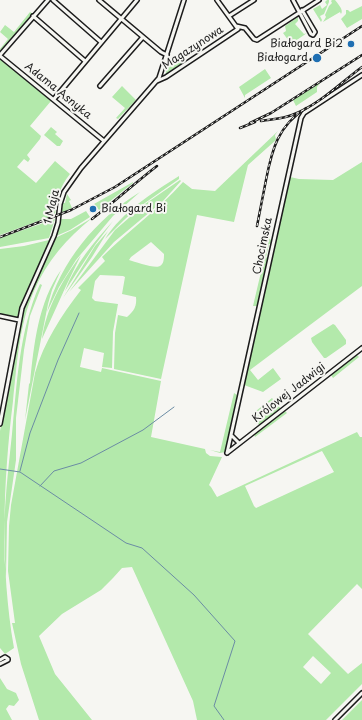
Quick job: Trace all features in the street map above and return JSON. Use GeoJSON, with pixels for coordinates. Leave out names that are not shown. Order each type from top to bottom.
{"type":"FeatureCollection","features":[{"type":"Feature","properties":{"kind":"street"},"geometry":{"type":"LineString","coordinates":[[0,55],[48,0]]}},
{"type":"Feature","properties":{"kind":"street"},"geometry":{"type":"LineString","coordinates":[[52,0],[101,42]]}},
{"type":"Feature","properties":{"kind":"street"},"geometry":{"type":"LineString","coordinates":[[99,0],[161,52],[167,55]]}},
{"type":"Feature","properties":{"kind":"street"},"geometry":{"type":"LineString","coordinates":[[54,99],[85,60],[137,0]]}},
{"type":"Feature","properties":{"kind":"street","name":"1 Maja"},"geometry":{"type":"LineString","coordinates":[[0,424],[19,320],[27,296],[55,232],[65,189],[104,141],[157,81],[167,55],[184,0]]}},
{"type":"Feature","properties":{"kind":"street"},"geometry":{"type":"LineString","coordinates":[[217,0],[237,27],[245,28],[254,39],[257,40],[319,0]]}},
{"type":"Feature","properties":{"kind":"street"},"geometry":{"type":"LineString","coordinates":[[229,16],[254,0]]}},
{"type":"Feature","properties":{"kind":"street"},"geometry":{"type":"LineString","coordinates":[[293,0],[301,11],[315,32],[313,35],[300,16],[301,11]]}},
{"type":"Feature","properties":{"kind":"street"},"geometry":{"type":"LineString","coordinates":[[33,16],[85,60]]}},
{"type":"Feature","properties":{"kind":"street","name":"Magazynowa"},"geometry":{"type":"LineString","coordinates":[[157,81],[166,77],[237,27]]}},
{"type":"Feature","properties":{"kind":"street"},"geometry":{"type":"LineString","coordinates":[[100,86],[143,37]]}},
{"type":"Feature","properties":{"kind":"street","name":"Adama Asnyka"},"geometry":{"type":"LineString","coordinates":[[0,55],[104,141]]}},
{"type":"Feature","properties":{"kind":"street","name":"Chocimska"},"geometry":{"type":"LineString","coordinates":[[227,452],[301,118],[304,113],[362,75]]}},
{"type":"Feature","properties":{"kind":"street"},"geometry":{"type":"LineString","coordinates":[[0,316],[19,320]]}},
{"type":"Feature","properties":{"kind":"street","name":"Królowej Jadwigi"},"geometry":{"type":"LineString","coordinates":[[227,452],[362,348]]}},
{"type":"Feature","properties":{"kind":"street"},"geometry":{"type":"LineString","coordinates":[[231,435],[239,443]]}},
{"type":"Feature","properties":{"kind":"street"},"geometry":{"type":"LineString","coordinates":[[0,660],[5,657],[8,659],[0,664]]}},
{"type":"Feature","properties":{"kind":"street"},"geometry":{"type":"LineString","coordinates":[[335,720],[362,693]]}},
{"type":"Feature","properties":{"kind":"green space"},"geometry":{"type":"Polygon","coordinates":[[[329,0],[329,2],[324,14],[320,16],[322,20],[321,22],[313,9],[320,5],[322,9],[327,5],[325,2],[329,0]]]}},
{"type":"Feature","properties":{"kind":"green space"},"geometry":{"type":"Polygon","coordinates":[[[332,0],[335,0],[338,3],[342,12],[341,14],[340,12],[323,22],[329,6],[332,3],[332,0]]]}},
{"type":"Feature","properties":{"kind":"green space"},"geometry":{"type":"Polygon","coordinates":[[[362,6],[362,19],[347,28],[341,19],[346,14],[346,10],[350,12],[362,6]]]}},
{"type":"Feature","properties":{"kind":"green space"},"geometry":{"type":"Polygon","coordinates":[[[30,12],[33,14],[8,45],[0,50],[8,39],[0,32],[5,25],[14,32],[30,12]]]}},
{"type":"Feature","properties":{"kind":"green space"},"geometry":{"type":"Polygon","coordinates":[[[298,17],[298,21],[295,24],[304,34],[307,33],[291,44],[283,33],[286,31],[285,26],[298,17]]]}},
{"type":"Feature","properties":{"kind":"green space"},"geometry":{"type":"Polygon","coordinates":[[[170,58],[185,63],[165,76],[170,58]]]}},
{"type":"Feature","properties":{"kind":"green space"},"geometry":{"type":"Polygon","coordinates":[[[0,59],[51,101],[30,126],[41,136],[27,155],[30,159],[28,162],[24,159],[17,167],[36,183],[55,161],[70,174],[59,193],[55,215],[0,235],[0,59]]]}},
{"type":"Feature","properties":{"kind":"green space"},"geometry":{"type":"Polygon","coordinates":[[[265,69],[271,78],[245,95],[245,98],[239,87],[265,69]]]}},
{"type":"Feature","properties":{"kind":"green space"},"geometry":{"type":"Polygon","coordinates":[[[322,81],[317,87],[317,92],[296,106],[293,100],[322,81]]]}},
{"type":"Feature","properties":{"kind":"green space"},"geometry":{"type":"Polygon","coordinates":[[[122,86],[136,100],[118,119],[116,118],[125,108],[112,97],[122,86]]]}},
{"type":"Feature","properties":{"kind":"green space"},"geometry":{"type":"Polygon","coordinates":[[[51,127],[57,132],[55,134],[63,141],[60,146],[57,146],[44,135],[51,127]]]}},
{"type":"Feature","properties":{"kind":"green space"},"geometry":{"type":"Polygon","coordinates":[[[278,131],[275,135],[276,140],[248,165],[234,222],[197,215],[161,379],[114,369],[115,333],[118,315],[127,317],[133,310],[136,303],[136,297],[122,294],[125,277],[123,276],[100,275],[95,281],[92,298],[95,301],[118,304],[113,332],[112,368],[102,367],[104,353],[84,348],[80,367],[101,372],[102,368],[161,381],[151,437],[205,449],[206,453],[210,456],[222,457],[209,485],[217,497],[357,432],[360,437],[362,437],[362,589],[357,584],[308,634],[348,674],[362,663],[362,684],[326,720],[197,720],[193,701],[132,567],[122,568],[101,590],[62,614],[39,636],[55,674],[92,720],[39,720],[21,664],[12,623],[15,623],[8,571],[11,505],[35,373],[48,340],[81,290],[78,288],[105,261],[102,257],[183,182],[192,189],[215,191],[278,131]],[[151,242],[129,260],[150,266],[158,267],[161,265],[164,261],[164,254],[151,242]],[[322,451],[245,486],[256,508],[334,472],[322,451]],[[313,656],[303,667],[321,684],[331,673],[313,656]]]}},
{"type":"Feature","properties":{"kind":"green space"},"geometry":{"type":"Polygon","coordinates":[[[362,162],[362,286],[250,370],[258,380],[273,368],[281,379],[263,392],[244,385],[290,177],[299,179],[333,180],[362,162]]]}},
{"type":"Feature","properties":{"kind":"green space"},"geometry":{"type":"Polygon","coordinates":[[[179,176],[179,179],[135,210],[105,239],[120,220],[138,204],[179,176]]]}},
{"type":"Feature","properties":{"kind":"green space"},"geometry":{"type":"Polygon","coordinates":[[[180,180],[181,181],[163,201],[114,242],[69,292],[115,230],[145,204],[180,180]]]}},
{"type":"Feature","properties":{"kind":"green space"},"geometry":{"type":"Polygon","coordinates":[[[133,182],[99,210],[94,204],[133,182]]]}},
{"type":"Feature","properties":{"kind":"green space"},"geometry":{"type":"Polygon","coordinates":[[[140,192],[113,216],[76,260],[59,287],[47,312],[61,276],[82,243],[109,215],[140,192]]]}},
{"type":"Feature","properties":{"kind":"green space"},"geometry":{"type":"Polygon","coordinates":[[[67,194],[71,200],[69,201],[72,208],[61,213],[62,203],[65,203],[67,194]]]}},
{"type":"Feature","properties":{"kind":"green space"},"geometry":{"type":"Polygon","coordinates":[[[86,211],[90,217],[70,230],[56,236],[60,219],[71,219],[86,211]]]}},
{"type":"Feature","properties":{"kind":"green space"},"geometry":{"type":"Polygon","coordinates":[[[92,218],[66,242],[51,260],[34,291],[22,331],[17,359],[7,462],[4,524],[7,587],[14,648],[5,654],[0,648],[0,431],[24,309],[55,238],[92,218]]]}},
{"type":"Feature","properties":{"kind":"green space"},"geometry":{"type":"Polygon","coordinates":[[[55,219],[49,238],[0,247],[0,238],[55,219]]]}},
{"type":"Feature","properties":{"kind":"green space"},"geometry":{"type":"Polygon","coordinates":[[[113,221],[95,245],[65,291],[74,272],[92,245],[113,221]]]}},
{"type":"Feature","properties":{"kind":"green space"},"geometry":{"type":"Polygon","coordinates":[[[108,231],[92,257],[63,298],[95,246],[108,231]]]}},
{"type":"Feature","properties":{"kind":"green space"},"geometry":{"type":"Polygon","coordinates":[[[269,238],[272,243],[269,244],[266,257],[268,259],[258,304],[257,306],[253,306],[269,238]]]}},
{"type":"Feature","properties":{"kind":"green space"},"geometry":{"type":"Polygon","coordinates":[[[49,240],[48,246],[25,295],[19,315],[15,318],[0,314],[0,249],[24,246],[49,240]]]}},
{"type":"Feature","properties":{"kind":"green space"},"geometry":{"type":"Polygon","coordinates":[[[81,255],[42,339],[47,316],[56,294],[81,255]]]}},
{"type":"Feature","properties":{"kind":"green space"},"geometry":{"type":"Polygon","coordinates":[[[61,270],[52,290],[48,304],[25,420],[38,324],[47,296],[61,270]]]}},
{"type":"Feature","properties":{"kind":"green space"},"geometry":{"type":"Polygon","coordinates":[[[40,284],[42,285],[30,316],[24,350],[16,418],[16,460],[7,522],[6,577],[4,541],[5,506],[20,358],[27,320],[40,284]]]}},
{"type":"Feature","properties":{"kind":"green space"},"geometry":{"type":"Polygon","coordinates":[[[333,324],[346,340],[346,344],[324,358],[312,342],[311,338],[333,324]]]}},
{"type":"Feature","properties":{"kind":"green space"},"geometry":{"type":"Polygon","coordinates":[[[357,355],[359,357],[333,378],[331,375],[357,355]]]}},
{"type":"Feature","properties":{"kind":"green space"},"geometry":{"type":"Polygon","coordinates":[[[234,393],[237,395],[225,452],[220,453],[210,450],[220,452],[234,393]]]}},
{"type":"Feature","properties":{"kind":"green space"},"geometry":{"type":"Polygon","coordinates":[[[272,398],[281,409],[259,425],[251,415],[272,398]]]}},
{"type":"Feature","properties":{"kind":"green space"},"geometry":{"type":"Polygon","coordinates":[[[285,411],[287,413],[255,437],[254,434],[285,411]]]}},
{"type":"Feature","properties":{"kind":"green space"},"geometry":{"type":"Polygon","coordinates":[[[0,678],[7,689],[16,693],[19,700],[14,706],[9,705],[6,709],[12,720],[0,720],[0,678]]]}},
{"type":"Feature","properties":{"kind":"green space"},"geometry":{"type":"Polygon","coordinates":[[[362,700],[362,720],[342,720],[362,700]]]}},
{"type":"Feature","properties":{"kind":"waterway"},"geometry":{"type":"LineString","coordinates":[[20,471],[30,433],[58,360],[79,313]]}},
{"type":"Feature","properties":{"kind":"waterway"},"geometry":{"type":"LineString","coordinates":[[40,486],[54,471],[81,463],[143,430],[174,407]]}},
{"type":"Feature","properties":{"kind":"waterway"},"geometry":{"type":"LineString","coordinates":[[0,469],[20,472],[126,543],[142,548],[194,595],[235,641],[214,706],[224,720]]}},
{"type":"Feature","properties":{"kind":"railway"},"geometry":{"type":"LineString","coordinates":[[0,237],[71,210],[115,187],[362,26]]}},
{"type":"Feature","properties":{"kind":"railway"},"geometry":{"type":"LineString","coordinates":[[250,123],[271,113],[362,55]]}},
{"type":"Feature","properties":{"kind":"railway"},"geometry":{"type":"LineString","coordinates":[[261,121],[284,117],[302,111],[320,100],[362,67]]}},
{"type":"Feature","properties":{"kind":"railway"},"geometry":{"type":"LineString","coordinates":[[257,226],[268,169],[274,148],[289,122],[306,108]]}},
{"type":"Feature","properties":{"kind":"railway"},"geometry":{"type":"LineString","coordinates":[[240,128],[255,122]]}},
{"type":"Feature","properties":{"kind":"railway"},"geometry":{"type":"LineString","coordinates":[[92,219],[157,166]]}},
{"type":"Feature","properties":{"kind":"place","name":"Białogard Bi2"},"geometry":{"type":"Point","coordinates":[351,44]}},
{"type":"Feature","properties":{"kind":"place","name":"Białogard"},"geometry":{"type":"Point","coordinates":[317,58]}},
{"type":"Feature","properties":{"kind":"place","name":"Białogard Bi"},"geometry":{"type":"Point","coordinates":[93,209]}}]}
